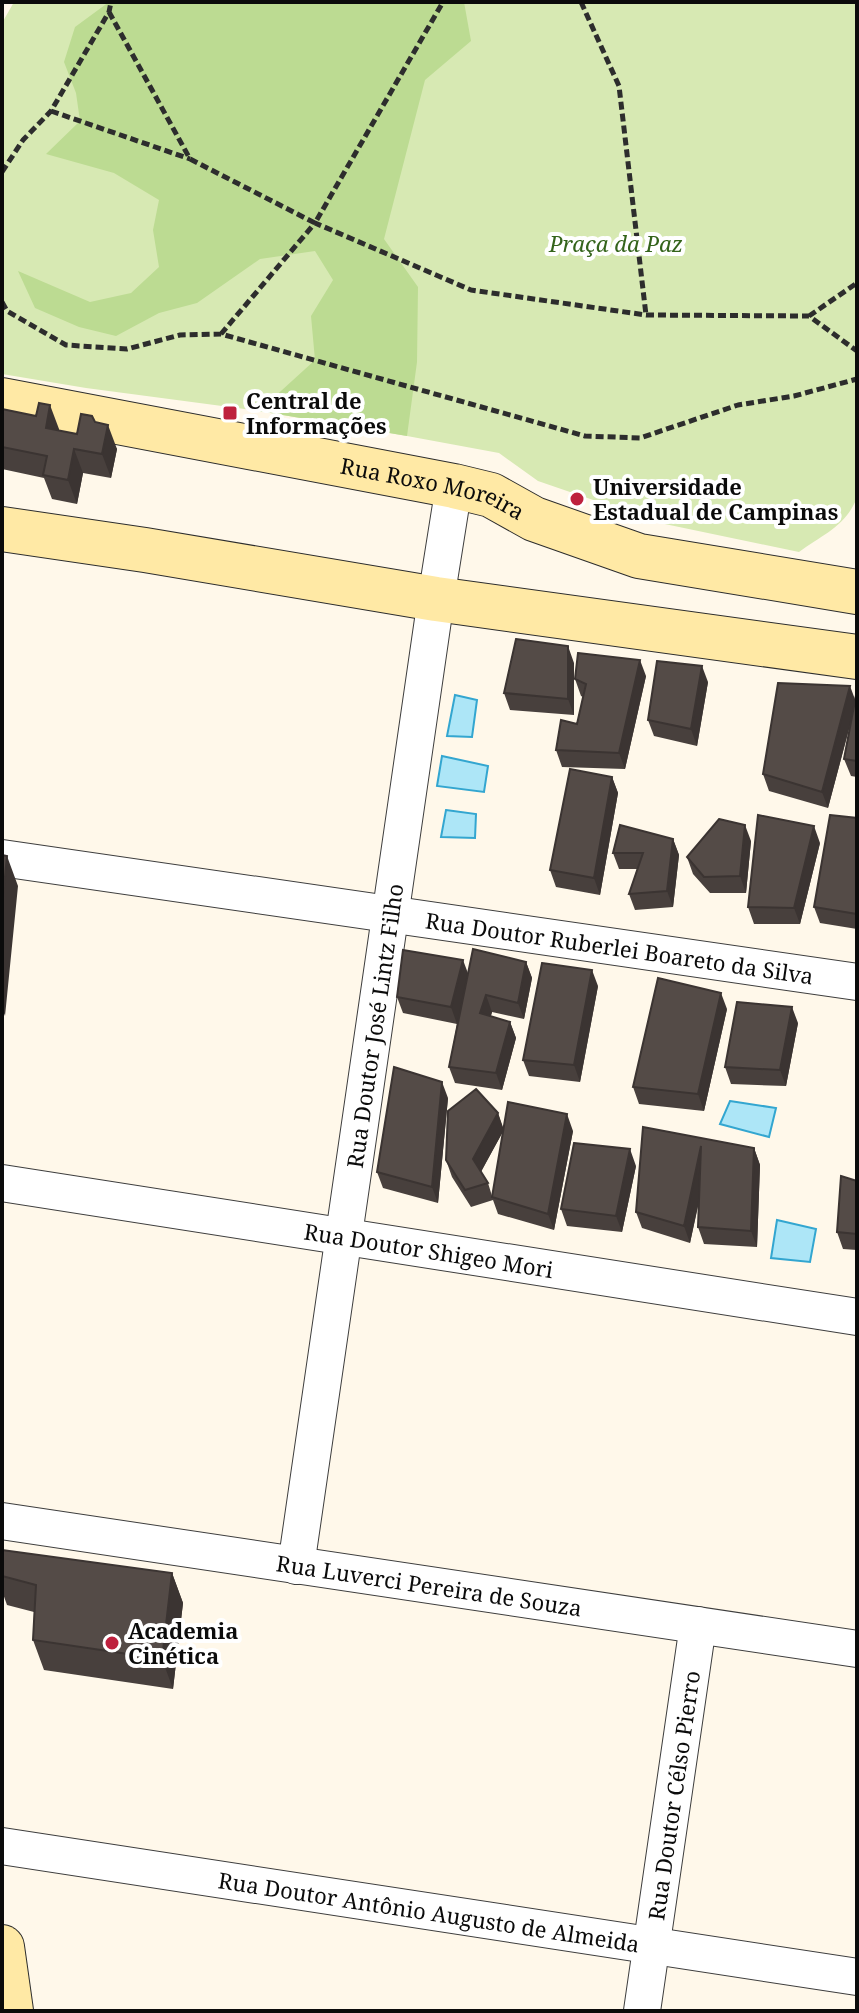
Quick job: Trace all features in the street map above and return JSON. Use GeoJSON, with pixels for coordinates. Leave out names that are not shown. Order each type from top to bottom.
{"type":"FeatureCollection","features":[{"type":"Feature","properties":{"kind":"main road","name":"Rua Roxo Moreira"},"geometry":{"type":"LineString","coordinates":[[2,400],[454,486],[491,495],[534,519],[639,556],[857,592]]}},
{"type":"Feature","properties":{"kind":"main road"},"geometry":{"type":"LineString","coordinates":[[2,529],[436,599],[857,657]]}},
{"type":"Feature","properties":{"kind":"main road"},"geometry":{"type":"LineString","coordinates":[[2,1947],[11,2011]]}},
{"type":"Feature","properties":{"kind":"street","name":"Rua Doutor José Lintz Filho"},"geometry":{"type":"LineString","coordinates":[[296,1566],[454,486]]}},
{"type":"Feature","properties":{"kind":"street","name":"Rua Doutor Ruberlei Boareto da Silva"},"geometry":{"type":"LineString","coordinates":[[2,858],[857,982]]}},
{"type":"Feature","properties":{"kind":"street","name":"Rua Doutor Shigeo Mori"},"geometry":{"type":"LineString","coordinates":[[2,1183],[857,1317]]}},
{"type":"Feature","properties":{"kind":"street","name":"Rua Luverci Pereira de Souza"},"geometry":{"type":"LineString","coordinates":[[2,1521],[857,1649]]}},
{"type":"Feature","properties":{"kind":"street","name":"Rua Doutor Célso Pierro"},"geometry":{"type":"LineString","coordinates":[[642,2011],[698,1625]]}},
{"type":"Feature","properties":{"kind":"street","name":"Rua Doutor Antônio Augusto de Almeida"},"geometry":{"type":"LineString","coordinates":[[2,1846],[857,1977]]}},
{"type":"Feature","properties":{"kind":"path"},"geometry":{"type":"LineString","coordinates":[[2,172],[23,140],[51,111],[109,12],[111,2]]}},
{"type":"Feature","properties":{"kind":"path"},"geometry":{"type":"LineString","coordinates":[[221,334],[315,223],[443,2]]}},
{"type":"Feature","properties":{"kind":"path"},"geometry":{"type":"LineString","coordinates":[[581,2],[619,86],[646,315]]}},
{"type":"Feature","properties":{"kind":"path"},"geometry":{"type":"LineString","coordinates":[[109,12],[190,159]]}},
{"type":"Feature","properties":{"kind":"path"},"geometry":{"type":"LineString","coordinates":[[51,111],[190,159],[315,223],[471,290],[646,315],[809,316],[857,283]]}},
{"type":"Feature","properties":{"kind":"path"},"geometry":{"type":"LineString","coordinates":[[2,302],[7,311],[66,345],[127,349],[180,335],[221,334],[585,436],[640,438],[738,405],[794,396],[857,379]]}},
{"type":"Feature","properties":{"kind":"path"},"geometry":{"type":"LineString","coordinates":[[809,316],[857,351]]}},
{"type":"Feature","properties":{"kind":"green space","name":"Praça da Paz"},"geometry":{"type":"Polygon","coordinates":[[[14,2],[857,2],[857,498],[852,508],[832,530],[799,552],[660,523],[538,481],[499,453],[259,411],[2,374],[2,23],[14,2]]]}},
{"type":"Feature","properties":{"kind":"green space"},"geometry":{"type":"Polygon","coordinates":[[[109,2],[464,2],[471,41],[425,80],[384,239],[418,287],[417,362],[407,436],[259,411],[315,360],[311,316],[333,280],[315,251],[260,259],[197,303],[159,313],[116,336],[79,327],[35,308],[18,271],[90,302],[131,293],[159,267],[153,230],[159,200],[114,173],[46,154],[80,121],[76,93],[64,62],[75,27],[109,2]]]}},
{"type":"Feature","properties":{"kind":"water"},"geometry":{"type":"Polygon","coordinates":[[[455,695],[477,700],[472,737],[447,736],[455,695]]]}},
{"type":"Feature","properties":{"kind":"water"},"geometry":{"type":"Polygon","coordinates":[[[442,756],[488,766],[484,792],[437,786],[442,756]]]}},
{"type":"Feature","properties":{"kind":"water"},"geometry":{"type":"Polygon","coordinates":[[[446,810],[476,814],[475,838],[441,837],[446,810]]]}},
{"type":"Feature","properties":{"kind":"water"},"geometry":{"type":"Polygon","coordinates":[[[730,1101],[776,1108],[769,1137],[720,1124],[730,1101]]]}},
{"type":"Feature","properties":{"kind":"water"},"geometry":{"type":"Polygon","coordinates":[[[777,1220],[816,1229],[810,1262],[771,1258],[777,1220]]]}},
{"type":"Feature","properties":{"kind":"building"},"geometry":{"type":"Polygon","coordinates":[[[39,403],[50,405],[46,428],[77,434],[81,414],[108,425],[102,454],[74,449],[68,480],[43,475],[47,456],[2,447],[2,409],[36,416],[39,403]]]}},
{"type":"Feature","properties":{"kind":"building"},"geometry":{"type":"Polygon","coordinates":[[[516,639],[568,646],[568,699],[504,693],[516,639]]]}},
{"type":"Feature","properties":{"kind":"building"},"geometry":{"type":"Polygon","coordinates":[[[578,653],[640,660],[619,753],[556,750],[561,720],[577,724],[586,684],[575,679],[578,653]]]}},
{"type":"Feature","properties":{"kind":"building"},"geometry":{"type":"Polygon","coordinates":[[[657,661],[702,666],[691,729],[648,720],[657,661]]]}},
{"type":"Feature","properties":{"kind":"building"},"geometry":{"type":"Polygon","coordinates":[[[778,683],[850,686],[822,792],[763,774],[778,683]]]}},
{"type":"Feature","properties":{"kind":"building"},"geometry":{"type":"Polygon","coordinates":[[[857,690],[857,761],[844,759],[857,690]]]}},
{"type":"Feature","properties":{"kind":"building"},"geometry":{"type":"Polygon","coordinates":[[[570,769],[612,777],[594,878],[550,870],[570,769]]]}},
{"type":"Feature","properties":{"kind":"building"},"geometry":{"type":"Polygon","coordinates":[[[758,815],[814,826],[794,908],[748,907],[758,815]]]}},
{"type":"Feature","properties":{"kind":"building"},"geometry":{"type":"Polygon","coordinates":[[[830,815],[857,818],[857,914],[814,907],[830,815]]]}},
{"type":"Feature","properties":{"kind":"building"},"geometry":{"type":"Polygon","coordinates":[[[719,819],[745,825],[740,876],[704,877],[687,857],[719,819]]]}},
{"type":"Feature","properties":{"kind":"building"},"geometry":{"type":"Polygon","coordinates":[[[620,825],[673,839],[667,891],[629,894],[643,853],[613,853],[620,825]]]}},
{"type":"Feature","properties":{"kind":"building"},"geometry":{"type":"Polygon","coordinates":[[[2,855],[7,856],[2,907],[2,855]]]}},
{"type":"Feature","properties":{"kind":"building"},"geometry":{"type":"Polygon","coordinates":[[[473,949],[526,962],[518,1003],[486,995],[480,1013],[510,1022],[496,1073],[449,1067],[473,949]]]}},
{"type":"Feature","properties":{"kind":"building"},"geometry":{"type":"Polygon","coordinates":[[[403,950],[463,960],[451,1007],[397,997],[403,950]]]}},
{"type":"Feature","properties":{"kind":"building"},"geometry":{"type":"Polygon","coordinates":[[[542,963],[592,970],[574,1065],[523,1060],[542,963]]]}},
{"type":"Feature","properties":{"kind":"building"},"geometry":{"type":"Polygon","coordinates":[[[658,978],[721,993],[698,1094],[633,1087],[658,978]]]}},
{"type":"Feature","properties":{"kind":"building"},"geometry":{"type":"Polygon","coordinates":[[[737,1002],[792,1007],[780,1070],[725,1067],[737,1002]]]}},
{"type":"Feature","properties":{"kind":"building"},"geometry":{"type":"Polygon","coordinates":[[[394,1067],[442,1082],[432,1187],[377,1172],[394,1067]]]}},
{"type":"Feature","properties":{"kind":"building"},"geometry":{"type":"Polygon","coordinates":[[[476,1089],[498,1113],[473,1159],[488,1183],[465,1190],[446,1160],[448,1111],[476,1089]]]}},
{"type":"Feature","properties":{"kind":"building"},"geometry":{"type":"Polygon","coordinates":[[[508,1102],[567,1114],[548,1214],[492,1197],[508,1102]]]}},
{"type":"Feature","properties":{"kind":"building"},"geometry":{"type":"Polygon","coordinates":[[[643,1127],[754,1148],[751,1231],[698,1227],[701,1146],[684,1226],[636,1212],[643,1127]]]}},
{"type":"Feature","properties":{"kind":"building"},"geometry":{"type":"Polygon","coordinates":[[[574,1143],[630,1149],[616,1216],[561,1209],[574,1143]]]}},
{"type":"Feature","properties":{"kind":"building"},"geometry":{"type":"Polygon","coordinates":[[[841,1176],[857,1181],[857,1234],[837,1232],[841,1176]]]}},
{"type":"Feature","properties":{"kind":"building"},"geometry":{"type":"Polygon","coordinates":[[[2,1550],[172,1573],[162,1659],[33,1640],[36,1585],[2,1576],[2,1550]]]}},
{"type":"Feature","properties":{"kind":"place","name":"Central de Informações"},"geometry":{"type":"Point","coordinates":[230,413]}},
{"type":"Feature","properties":{"kind":"place","name":"Universidade Estadual de Campinas"},"geometry":{"type":"Point","coordinates":[577,499]}},
{"type":"Feature","properties":{"kind":"place","name":"Academia Cinética"},"geometry":{"type":"Point","coordinates":[112,1643]}}]}
